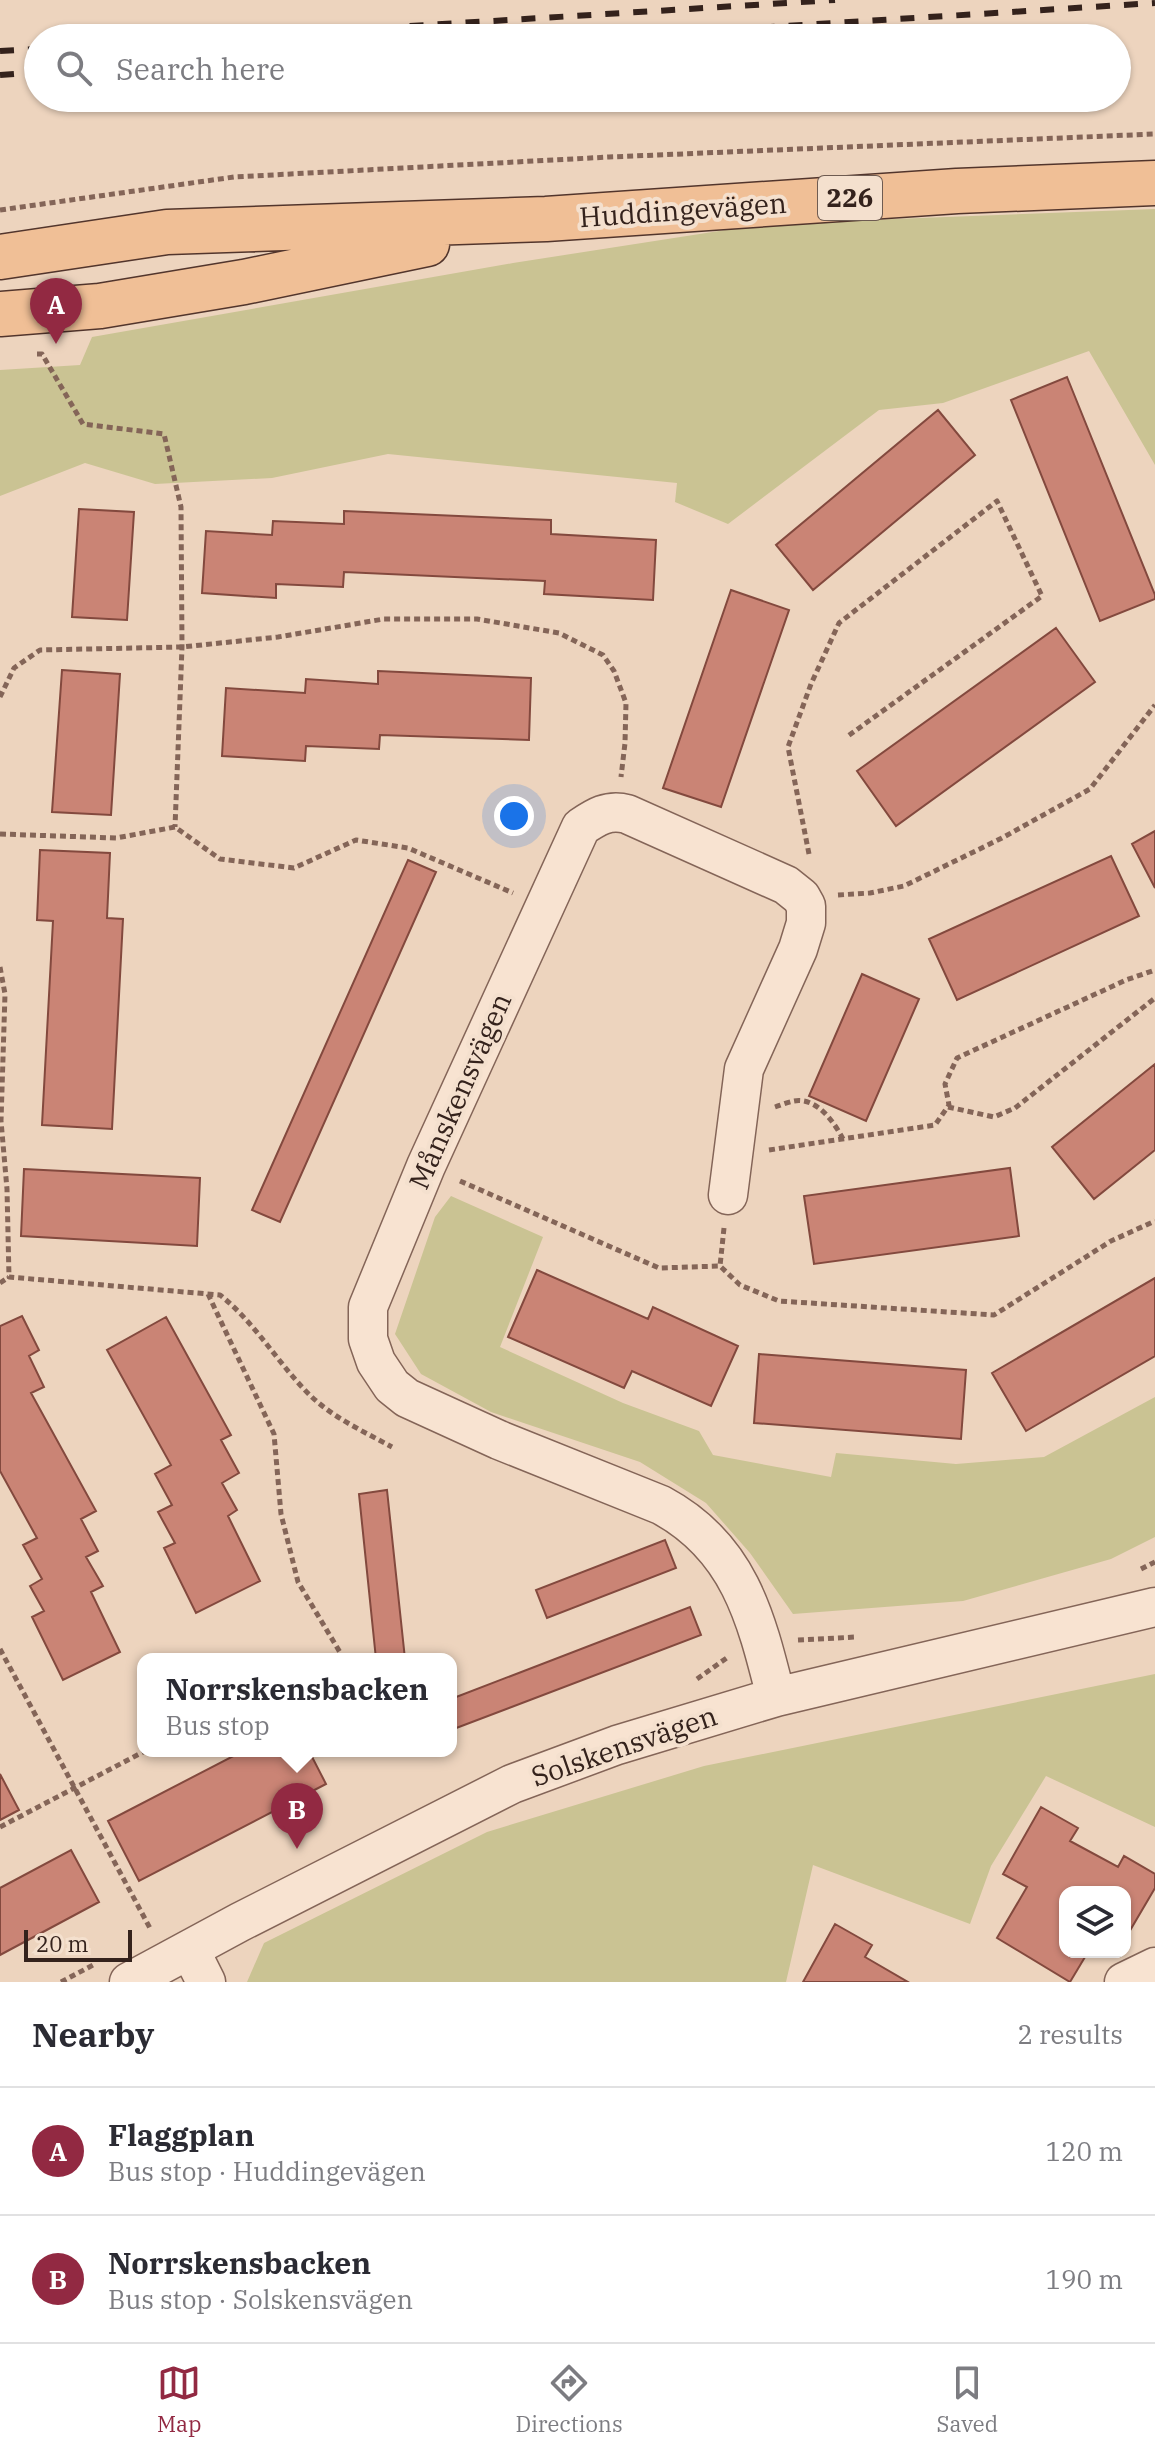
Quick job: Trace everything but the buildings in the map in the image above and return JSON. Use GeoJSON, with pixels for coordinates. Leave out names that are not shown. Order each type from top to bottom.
{"type":"FeatureCollection","features":[{"type":"Feature","properties":{"kind":"main road","name":"Huddingevägen"},"geometry":{"type":"LineString","coordinates":[[0,257],[167,232],[546,219],[957,191],[1155,183]]}},
{"type":"Feature","properties":{"kind":"main road","name":"Huddingevägen"},"geometry":{"type":"LineString","coordinates":[[0,314],[100,306],[244,282],[546,219]]}},
{"type":"Feature","properties":{"kind":"street"},"geometry":{"type":"LineString","coordinates":[[618,811],[786,885],[801,897],[806,906],[806,923],[798,949],[744,1069],[728,1195]]}},
{"type":"Feature","properties":{"kind":"street","name":"Månskensvägen"},"geometry":{"type":"LineString","coordinates":[[618,811],[596,816],[581,827],[543,906],[426,1166],[368,1307],[368,1339],[376,1362],[392,1386],[407,1398],[499,1440],[661,1505],[704,1535],[728,1563],[746,1598],[762,1642],[776,1697]]}},
{"type":"Feature","properties":{"kind":"street","name":"Solskensvägen"},"geometry":{"type":"LineString","coordinates":[[129,1982],[198,1966],[240,1922],[512,1784],[617,1745],[776,1697],[1155,1607]]}},
{"type":"Feature","properties":{"kind":"street"},"geometry":{"type":"LineString","coordinates":[[1124,1982],[1155,1967]]}},
{"type":"Feature","properties":{"kind":"path"},"geometry":{"type":"LineString","coordinates":[[0,210],[234,177],[640,155],[1155,134]]}},
{"type":"Feature","properties":{"kind":"path"},"geometry":{"type":"LineString","coordinates":[[28,354],[42,354],[83,424],[164,434],[181,507],[182,647],[175,827]]}},
{"type":"Feature","properties":{"kind":"path"},"geometry":{"type":"LineString","coordinates":[[848,736],[1042,596],[997,501],[839,623],[811,684],[788,747],[809,855],[801,897],[870,893],[904,886],[1002,838],[1090,789],[1155,705]]}},
{"type":"Feature","properties":{"kind":"path"},"geometry":{"type":"LineString","coordinates":[[0,697],[14,668],[40,650],[182,647],[278,637],[384,619],[477,619],[559,633],[603,655],[614,671],[626,703],[618,811]]}},
{"type":"Feature","properties":{"kind":"path"},"geometry":{"type":"LineString","coordinates":[[0,834],[116,838],[175,827],[220,859],[294,868],[356,840],[408,848],[543,906]]}},
{"type":"Feature","properties":{"kind":"path"},"geometry":{"type":"LineString","coordinates":[[0,967],[5,994],[1,1146],[7,1189],[9,1277]]}},
{"type":"Feature","properties":{"kind":"path"},"geometry":{"type":"LineString","coordinates":[[732,1154],[935,1125],[949,1105],[945,1084],[957,1058],[1126,980],[1155,970]]}},
{"type":"Feature","properties":{"kind":"path"},"geometry":{"type":"LineString","coordinates":[[947,1106],[994,1117],[1015,1108],[1155,998]]}},
{"type":"Feature","properties":{"kind":"path"},"geometry":{"type":"LineString","coordinates":[[767,1110],[796,1100],[806,1101],[820,1109],[837,1127],[843,1139]]}},
{"type":"Feature","properties":{"kind":"path"},"geometry":{"type":"LineString","coordinates":[[426,1166],[659,1268],[720,1266],[740,1285],[779,1301],[994,1315],[1111,1241],[1155,1221]]}},
{"type":"Feature","properties":{"kind":"path"},"geometry":{"type":"LineString","coordinates":[[720,1266],[728,1195]]}},
{"type":"Feature","properties":{"kind":"path"},"geometry":{"type":"LineString","coordinates":[[0,1283],[9,1277],[220,1295],[241,1312],[304,1390],[325,1409],[392,1447]]}},
{"type":"Feature","properties":{"kind":"path"},"geometry":{"type":"LineString","coordinates":[[207,1293],[274,1434],[281,1514],[298,1582],[339,1653]]}},
{"type":"Feature","properties":{"kind":"path"},"geometry":{"type":"LineString","coordinates":[[0,1649],[153,1934]]}},
{"type":"Feature","properties":{"kind":"path"},"geometry":{"type":"LineString","coordinates":[[0,1827],[137,1755]]}},
{"type":"Feature","properties":{"kind":"shaded area"},"geometry":{"type":"Polygon","coordinates":[[[1155,209],[1155,465],[1089,351],[943,403],[879,410],[728,524],[675,502],[677,483],[388,454],[272,478],[155,484],[85,463],[0,496],[0,370],[80,365],[92,337],[513,263],[764,224],[1155,209]]]}},
{"type":"Feature","properties":{"kind":"shaded area"},"geometry":{"type":"Polygon","coordinates":[[[451,1196],[543,1237],[500,1347],[623,1403],[699,1431],[713,1455],[831,1477],[836,1453],[956,1464],[1044,1457],[1155,1397],[1155,1537],[1111,1559],[963,1601],[793,1614],[750,1553],[706,1503],[640,1462],[491,1412],[421,1374],[395,1334],[435,1217],[451,1196]]]}},
{"type":"Feature","properties":{"kind":"shaded area"},"geometry":{"type":"Polygon","coordinates":[[[1155,1674],[1155,1827],[1046,1776],[991,1866],[970,1924],[813,1865],[786,1982],[247,1982],[264,1943],[487,1832],[704,1766],[1155,1674]]]}},
{"type":"Feature","properties":{"kind":"railway"},"geometry":{"type":"LineString","coordinates":[[443,24],[835,0]]}},
{"type":"Feature","properties":{"kind":"railway"},"geometry":{"type":"LineString","coordinates":[[818,24],[1155,3]]}},
{"type":"Feature","properties":{"kind":"railway"},"geometry":{"type":"LineString","coordinates":[[0,51],[24,50]]}},
{"type":"Feature","properties":{"kind":"railway"},"geometry":{"type":"LineString","coordinates":[[0,75],[24,73]]}},
{"type":"Feature","properties":{"kind":"place","name":"Flaggplan"},"geometry":{"type":"Point","coordinates":[56,344]}},
{"type":"Feature","properties":{"kind":"place","name":"Norrskensbacken"},"geometry":{"type":"Point","coordinates":[297,1849]}}]}
